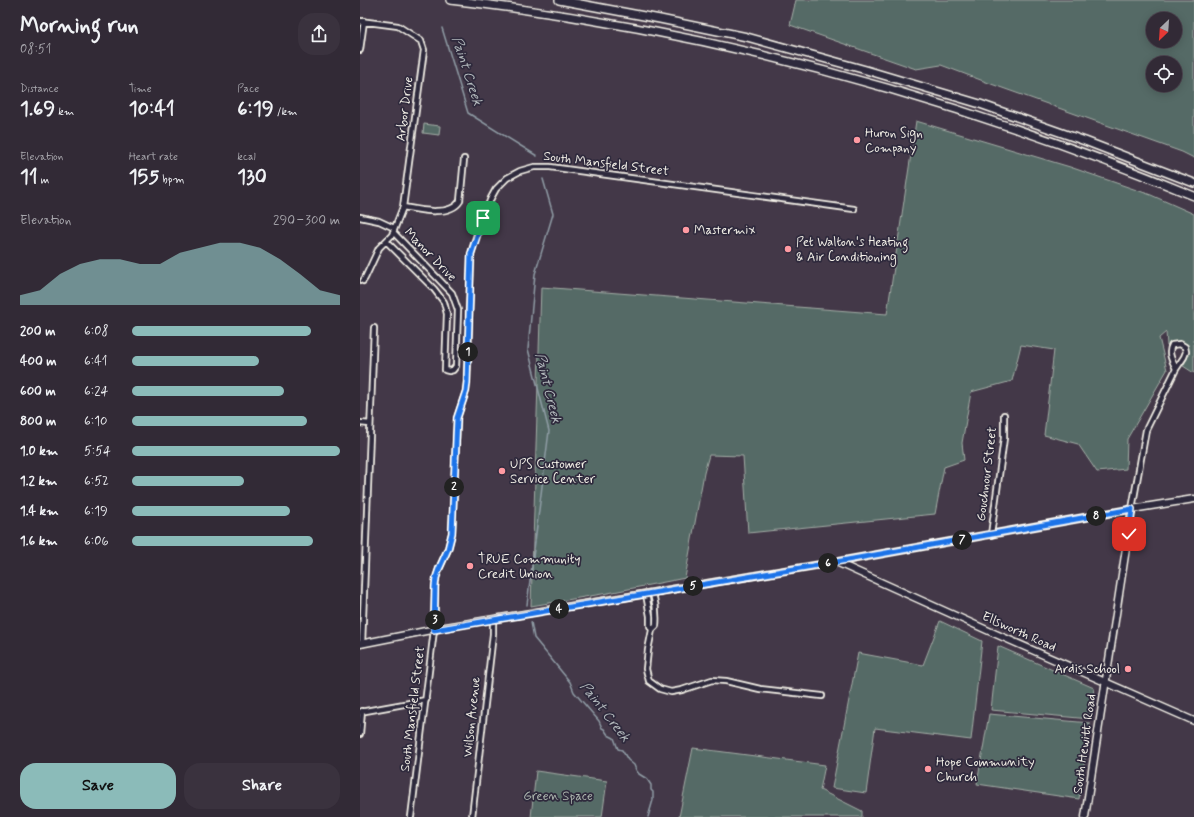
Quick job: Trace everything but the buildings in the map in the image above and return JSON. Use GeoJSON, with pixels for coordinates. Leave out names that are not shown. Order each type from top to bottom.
{"type":"FeatureCollection","features":[{"type":"Feature","properties":{"kind":"highway"},"geometry":{"type":"LineString","coordinates":[[450,0],[496,5],[619,25],[776,58],[908,94],[967,112],[1082,152],[1194,196]]}},
{"type":"Feature","properties":{"kind":"highway"},"geometry":{"type":"LineString","coordinates":[[559,0],[747,37],[866,70],[964,99],[1018,117],[1085,141],[1194,184]]}},
{"type":"Feature","properties":{"kind":"main road"},"geometry":{"type":"LineString","coordinates":[[361,644],[434,630],[836,562],[1194,499]]}},
{"type":"Feature","properties":{"kind":"main road","name":"South Hewitt Road"},"geometry":{"type":"LineString","coordinates":[[1085,817],[1132,509]]}},
{"type":"Feature","properties":{"kind":"main road","name":"Ellsworth Road"},"geometry":{"type":"LineString","coordinates":[[836,562],[1105,683],[1194,721]]}},
{"type":"Feature","properties":{"kind":"street","name":"Arbor Drive"},"geometry":{"type":"LineString","coordinates":[[362,21],[398,26],[421,41],[424,50],[403,207],[392,235],[379,248],[363,281]]}},
{"type":"Feature","properties":{"kind":"street"},"geometry":{"type":"LineString","coordinates":[[360,50],[362,21]]}},
{"type":"Feature","properties":{"kind":"street"},"geometry":{"type":"LineString","coordinates":[[403,207],[430,212],[457,205],[460,201],[464,159]]}},
{"type":"Feature","properties":{"kind":"street","name":"South Mansfield Street"},"geometry":{"type":"LineString","coordinates":[[411,817],[434,630],[436,578],[448,549],[452,533],[457,418],[466,391],[467,382],[471,254],[478,231],[496,189],[507,178],[520,171],[534,167],[550,166],[854,209]]}},
{"type":"Feature","properties":{"kind":"street","name":"Manor Drive"},"geometry":{"type":"LineString","coordinates":[[360,217],[379,221],[394,230],[452,293],[458,310],[456,366],[453,370],[445,370],[447,314],[444,302],[434,289],[386,241]]}},
{"type":"Feature","properties":{"kind":"street"},"geometry":{"type":"LineString","coordinates":[[361,644],[374,328]]}},
{"type":"Feature","properties":{"kind":"street"},"geometry":{"type":"LineString","coordinates":[[1132,509],[1146,430],[1186,352],[1184,347],[1180,344],[1172,345],[1169,349],[1169,354],[1176,370]]}},
{"type":"Feature","properties":{"kind":"street","name":"Gouchnour Street"},"geometry":{"type":"LineString","coordinates":[[991,535],[1004,438],[1004,415]]}},
{"type":"Feature","properties":{"kind":"street"},"geometry":{"type":"LineString","coordinates":[[360,423],[370,424]]}},
{"type":"Feature","properties":{"kind":"street"},"geometry":{"type":"LineString","coordinates":[[652,630],[656,626],[657,616],[653,592]]}},
{"type":"Feature","properties":{"kind":"street"},"geometry":{"type":"LineString","coordinates":[[646,594],[650,616],[650,626],[652,630],[646,669],[649,681],[660,689],[671,692],[712,680],[726,681],[760,689],[822,696]]}},
{"type":"Feature","properties":{"kind":"street","name":"Wilson Avenue"},"geometry":{"type":"LineString","coordinates":[[472,817],[493,634],[493,620]]}},
{"type":"Feature","properties":{"kind":"street"},"geometry":{"type":"LineString","coordinates":[[360,734],[361,711],[426,700]]}},
{"type":"Feature","properties":{"kind":"green space"},"geometry":{"type":"Polygon","coordinates":[[[796,0],[1194,0],[1194,158],[1182,152],[941,65],[916,69],[790,25],[796,0]]]}},
{"type":"Feature","properties":{"kind":"green space"},"geometry":{"type":"Polygon","coordinates":[[[916,121],[1070,167],[1151,195],[1194,214],[1194,373],[1183,366],[1188,355],[1186,344],[1177,341],[1170,343],[1167,346],[1166,332],[1159,338],[1167,370],[1127,439],[1126,469],[1097,472],[1078,444],[1044,435],[1054,350],[1021,345],[1012,381],[971,392],[962,443],[964,460],[944,467],[935,514],[748,533],[743,456],[709,455],[704,473],[685,578],[531,606],[541,287],[887,314],[916,121]]]}},
{"type":"Feature","properties":{"kind":"green space"},"geometry":{"type":"Polygon","coordinates":[[[424,124],[440,126],[439,135],[423,133],[424,124]]]}},
{"type":"Feature","properties":{"kind":"green space"},"geometry":{"type":"Polygon","coordinates":[[[940,621],[982,641],[971,740],[875,728],[866,793],[832,788],[858,653],[923,665],[940,621]]]}},
{"type":"Feature","properties":{"kind":"green space"},"geometry":{"type":"Polygon","coordinates":[[[998,646],[1094,688],[1090,719],[991,710],[998,646]]]}},
{"type":"Feature","properties":{"kind":"green space"},"geometry":{"type":"Polygon","coordinates":[[[989,714],[1090,723],[1079,799],[977,784],[989,714]]]}},
{"type":"Feature","properties":{"kind":"green space"},"geometry":{"type":"Polygon","coordinates":[[[693,748],[825,765],[820,790],[862,811],[862,817],[679,817],[693,748]]]}},
{"type":"Feature","properties":{"kind":"green space","name":"Green Space"},"geometry":{"type":"Polygon","coordinates":[[[536,771],[607,781],[602,817],[531,817],[536,771]]]}},
{"type":"Feature","properties":{"kind":"waterway","name":"Paint Creek"},"geometry":{"type":"LineString","coordinates":[[442,28],[468,113],[537,156]]}},
{"type":"Feature","properties":{"kind":"waterway","name":"Paint Creek"},"geometry":{"type":"LineString","coordinates":[[527,605],[549,431],[528,349],[535,274],[553,214],[543,179]]}},
{"type":"Feature","properties":{"kind":"waterway","name":"Paint Creek"},"geometry":{"type":"LineString","coordinates":[[531,622],[534,638],[570,682],[574,692],[599,721],[602,728],[608,735],[614,738],[618,749],[622,750],[639,774],[647,779],[651,785],[653,800],[648,817]]}},
{"type":"Feature","properties":{"kind":"place","name":"Huron Sign Company"},"geometry":{"type":"Point","coordinates":[857,140]}},
{"type":"Feature","properties":{"kind":"place","name":"Mastermix"},"geometry":{"type":"Point","coordinates":[686,230]}},
{"type":"Feature","properties":{"kind":"place","name":"Pet Walton's Heating & Air Conditioning"},"geometry":{"type":"Point","coordinates":[788,249]}},
{"type":"Feature","properties":{"kind":"place","name":"UPS Customer Service Center"},"geometry":{"type":"Point","coordinates":[502,471]}},
{"type":"Feature","properties":{"kind":"place","name":"TRUE Community Credit Union"},"geometry":{"type":"Point","coordinates":[470,566]}},
{"type":"Feature","properties":{"kind":"place","name":"Ardis School"},"geometry":{"type":"Point","coordinates":[1128,669]}},
{"type":"Feature","properties":{"kind":"place","name":"Hope Community Church"},"geometry":{"type":"Point","coordinates":[928,769]}},
{"type":"Feature","properties":{"kind":"route"},"geometry":{"type":"LineString","coordinates":[[483,218],[471,254],[467,382],[466,391],[457,418],[452,533],[448,549],[436,578],[434,630],[836,562],[1132,509],[1129,534]]}}]}
